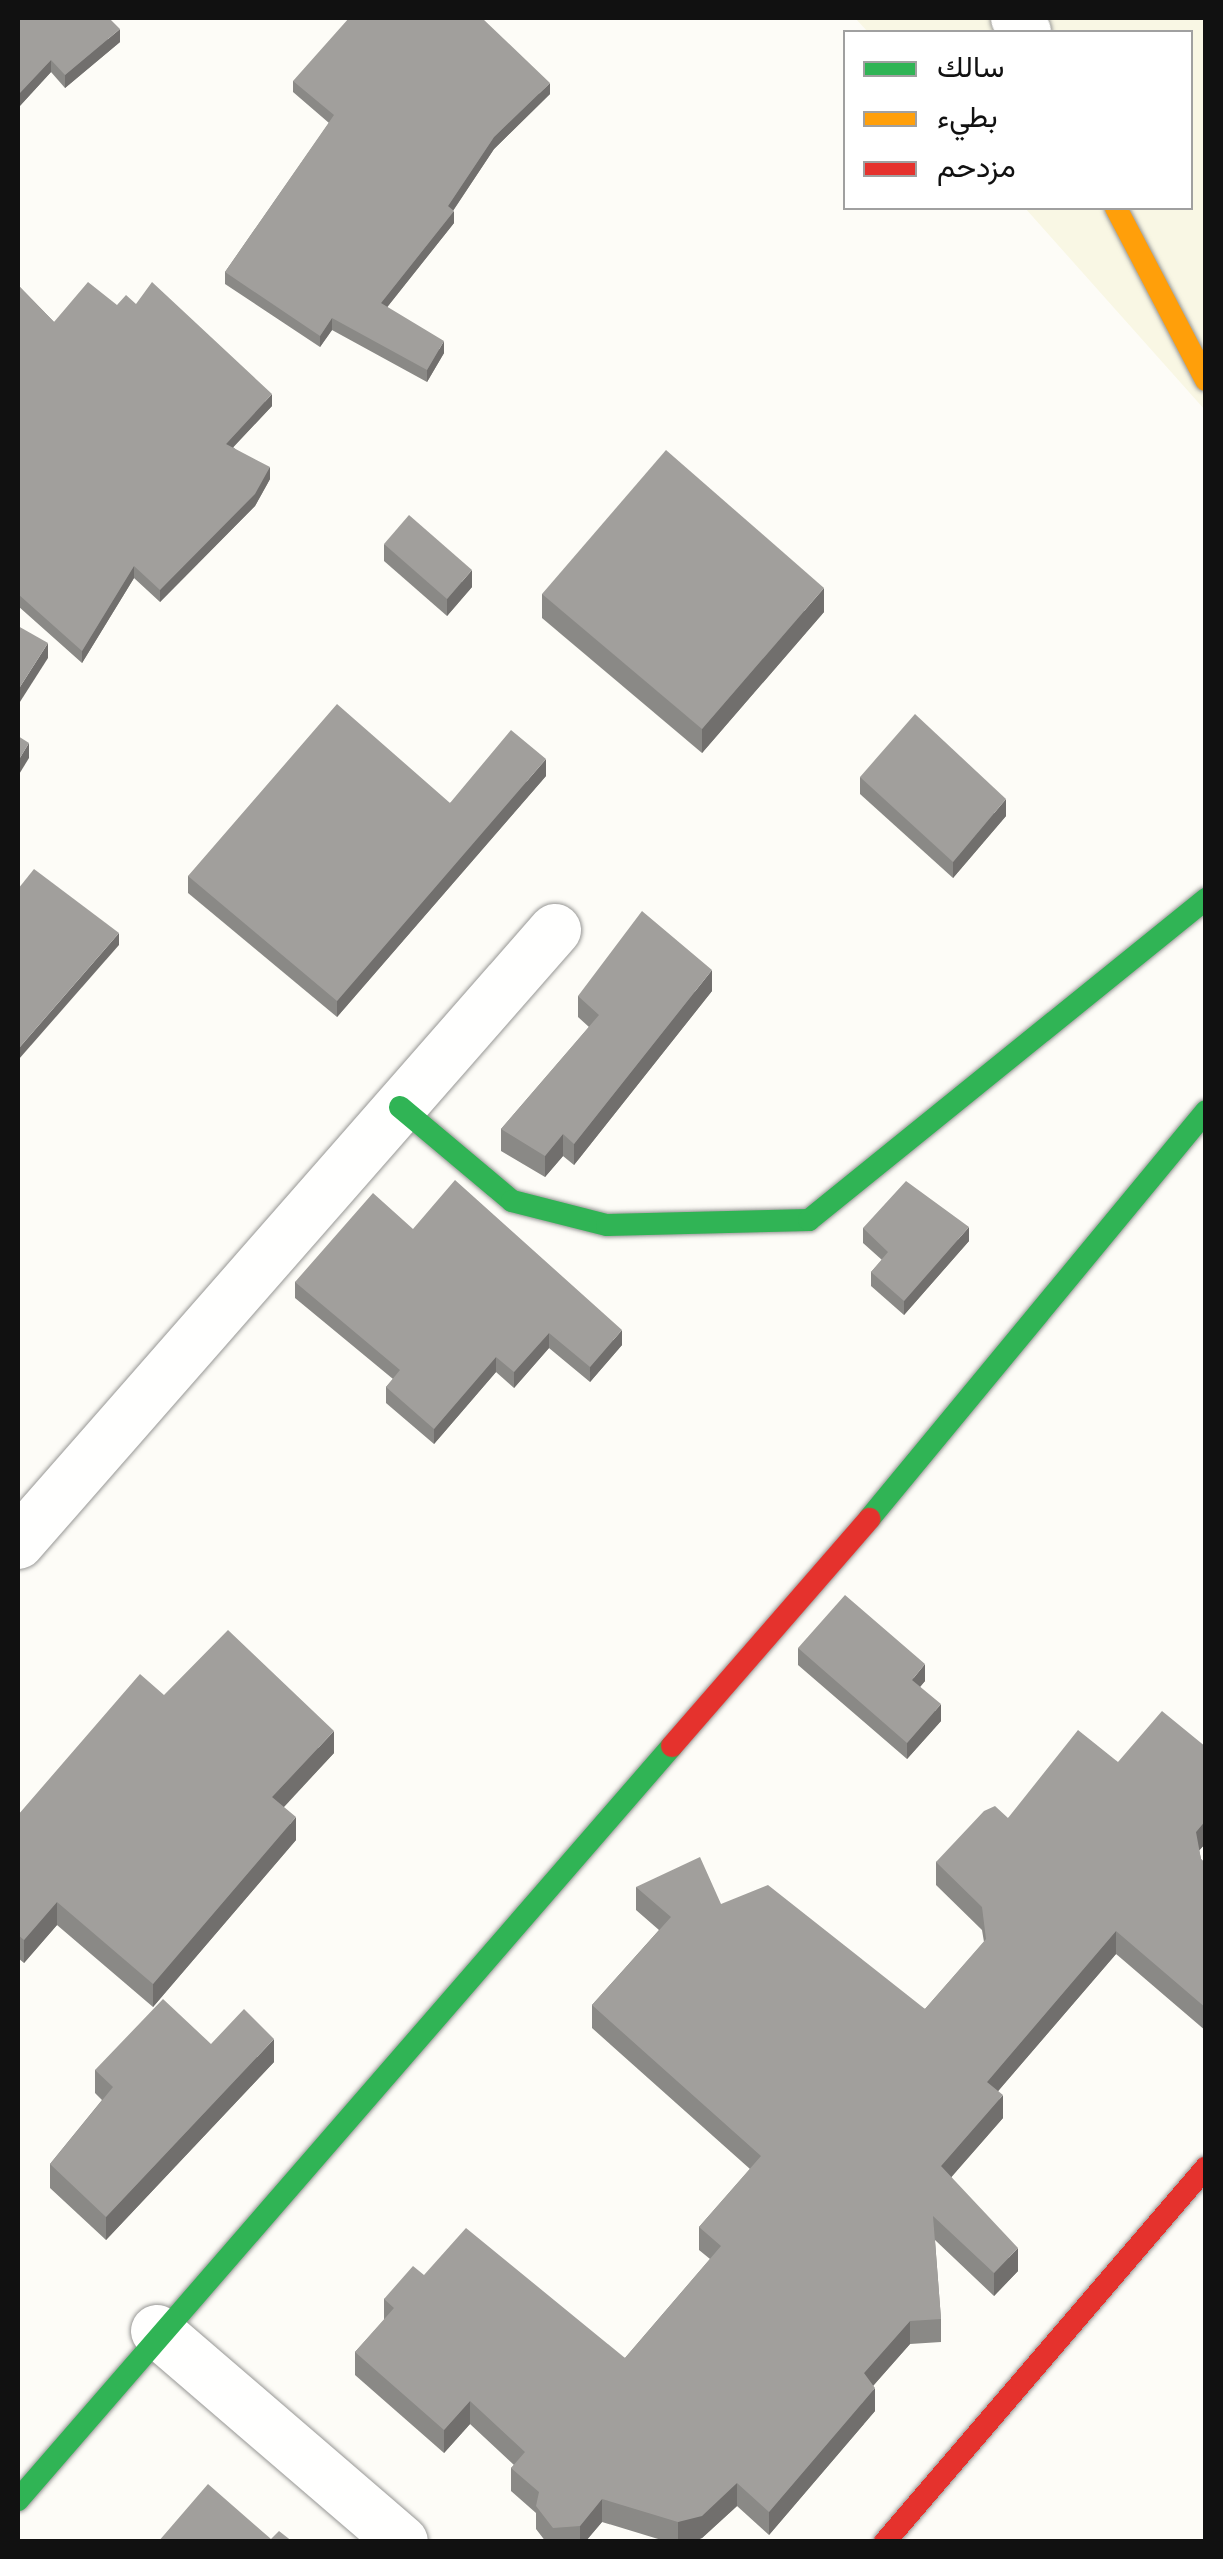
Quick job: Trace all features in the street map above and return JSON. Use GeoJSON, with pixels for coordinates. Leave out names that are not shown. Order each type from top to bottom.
{"type":"FeatureCollection","features":[{"type":"Feature","properties":{"kind":"street"},"geometry":{"type":"LineString","coordinates":[[1117,210],[1206,380]]}},
{"type":"Feature","properties":{"kind":"street"},"geometry":{"type":"LineString","coordinates":[[400,1107],[512,1201],[607,1225],[809,1220],[1206,899]]}},
{"type":"Feature","properties":{"kind":"street"},"geometry":{"type":"LineString","coordinates":[[18,1542],[555,930]]}},
{"type":"Feature","properties":{"kind":"street"},"geometry":{"type":"LineString","coordinates":[[18,2500],[157,2331],[1041,1321],[1206,1110]]}},
{"type":"Feature","properties":{"kind":"street"},"geometry":{"type":"LineString","coordinates":[[885,2542],[1206,2168]]}},
{"type":"Feature","properties":{"kind":"street"},"geometry":{"type":"LineString","coordinates":[[157,2331],[402,2542]]}},
{"type":"Feature","properties":{"kind":"shaded area"},"geometry":{"type":"Polygon","coordinates":[[[855,18],[1205,18],[1205,410],[1027,210],[1193,210],[1193,30],[866,30],[855,18]]]}},
{"type":"Feature","properties":{"kind":"building"},"geometry":{"type":"Polygon","coordinates":[[[18,18],[109,18],[120,29],[65,75],[51,60],[18,95],[18,18]]]}},
{"type":"Feature","properties":{"kind":"building"},"geometry":{"type":"Polygon","coordinates":[[[349,18],[482,18],[550,83],[494,137],[448,206],[454,211],[381,303],[444,341],[427,370],[332,318],[320,336],[225,272],[334,115],[293,81],[349,18]]]}},
{"type":"Feature","properties":{"kind":"building"},"geometry":{"type":"Polygon","coordinates":[[[88,282],[117,305],[126,295],[136,304],[152,282],[272,394],[226,444],[270,467],[255,494],[160,590],[134,566],[82,651],[18,594],[18,285],[54,322],[88,282]]]}},
{"type":"Feature","properties":{"kind":"building"},"geometry":{"type":"Polygon","coordinates":[[[666,450],[824,588],[702,729],[542,594],[666,450]]]}},
{"type":"Feature","properties":{"kind":"building"},"geometry":{"type":"Polygon","coordinates":[[[409,515],[472,570],[447,599],[384,544],[409,515]]]}},
{"type":"Feature","properties":{"kind":"building"},"geometry":{"type":"Polygon","coordinates":[[[18,626],[48,643],[18,690],[18,626]]]}},
{"type":"Feature","properties":{"kind":"building"},"geometry":{"type":"Polygon","coordinates":[[[337,704],[450,803],[511,730],[546,759],[337,1001],[188,876],[337,704]]]}},
{"type":"Feature","properties":{"kind":"building"},"geometry":{"type":"Polygon","coordinates":[[[915,714],[1006,799],[953,862],[860,777],[915,714]]]}},
{"type":"Feature","properties":{"kind":"building"},"geometry":{"type":"Polygon","coordinates":[[[18,736],[29,743],[18,761],[18,736]]]}},
{"type":"Feature","properties":{"kind":"building"},"geometry":{"type":"Polygon","coordinates":[[[34,869],[119,933],[19,1048],[18,889],[34,869]]]}},
{"type":"Feature","properties":{"kind":"building"},"geometry":{"type":"Polygon","coordinates":[[[642,911],[712,970],[574,1144],[563,1134],[545,1156],[501,1129],[599,1015],[578,996],[642,911]]]}},
{"type":"Feature","properties":{"kind":"building"},"geometry":{"type":"Polygon","coordinates":[[[455,1180],[622,1330],[590,1367],[549,1333],[514,1372],[496,1357],[434,1429],[386,1387],[400,1370],[295,1282],[373,1193],[413,1229],[455,1180]]]}},
{"type":"Feature","properties":{"kind":"building"},"geometry":{"type":"Polygon","coordinates":[[[906,1181],[969,1227],[904,1301],[871,1272],[888,1252],[863,1228],[906,1181]]]}},
{"type":"Feature","properties":{"kind":"building"},"geometry":{"type":"Polygon","coordinates":[[[845,1595],[925,1664],[912,1680],[941,1704],[907,1743],[798,1648],[845,1595]]]}},
{"type":"Feature","properties":{"kind":"building"},"geometry":{"type":"Polygon","coordinates":[[[228,1630],[334,1731],[272,1797],[296,1817],[153,1984],[57,1902],[24,1940],[18,1935],[18,1815],[140,1674],[164,1695],[228,1630]]]}},
{"type":"Feature","properties":{"kind":"building"},"geometry":{"type":"Polygon","coordinates":[[[1162,1711],[1206,1747],[1206,1820],[1196,1832],[1201,1859],[1206,1864],[1206,2008],[1116,1931],[987,2082],[1003,2095],[941,2166],[1018,2248],[994,2273],[933,2216],[941,2319],[910,2321],[864,2373],[875,2388],[769,2512],[737,2483],[702,2516],[678,2522],[602,2499],[580,2526],[553,2528],[536,2506],[539,2492],[511,2468],[525,2452],[470,2401],[444,2430],[355,2352],[394,2308],[384,2299],[413,2266],[424,2275],[466,2228],[625,2358],[721,2246],[699,2227],[761,2156],[592,2005],[671,1917],[636,1887],[700,1857],[721,1904],[768,1885],[925,2009],[986,1939],[982,1907],[936,1862],[984,1811],[995,1806],[1008,1818],[1078,1730],[1118,1762],[1162,1711]]]}},
{"type":"Feature","properties":{"kind":"building"},"geometry":{"type":"Polygon","coordinates":[[[163,1999],[211,2044],[244,2009],[274,2039],[106,2217],[50,2164],[113,2087],[95,2070],[163,1999]]]}},
{"type":"Feature","properties":{"kind":"building"},"geometry":{"type":"Polygon","coordinates":[[[208,2484],[271,2539],[279,2531],[293,2542],[158,2542],[208,2484]]]}},
{"type":"Feature","properties":{"kind":"traffic: fast"},"geometry":{"type":"LineString","coordinates":[[400,1107],[512,1201],[607,1225],[809,1220],[1206,899]]}},
{"type":"Feature","properties":{"kind":"traffic: fast"},"geometry":{"type":"LineString","coordinates":[[869,1519],[1206,1111]]}},
{"type":"Feature","properties":{"kind":"traffic: fast"},"geometry":{"type":"LineString","coordinates":[[18,2500],[672,1746]]}},
{"type":"Feature","properties":{"kind":"traffic: slow"},"geometry":{"type":"LineString","coordinates":[[1117,210],[1206,380]]}},
{"type":"Feature","properties":{"kind":"traffic: jam"},"geometry":{"type":"LineString","coordinates":[[672,1746],[869,1519]]}},
{"type":"Feature","properties":{"kind":"traffic: jam"},"geometry":{"type":"LineString","coordinates":[[885,2542],[1206,2168]]}}]}
